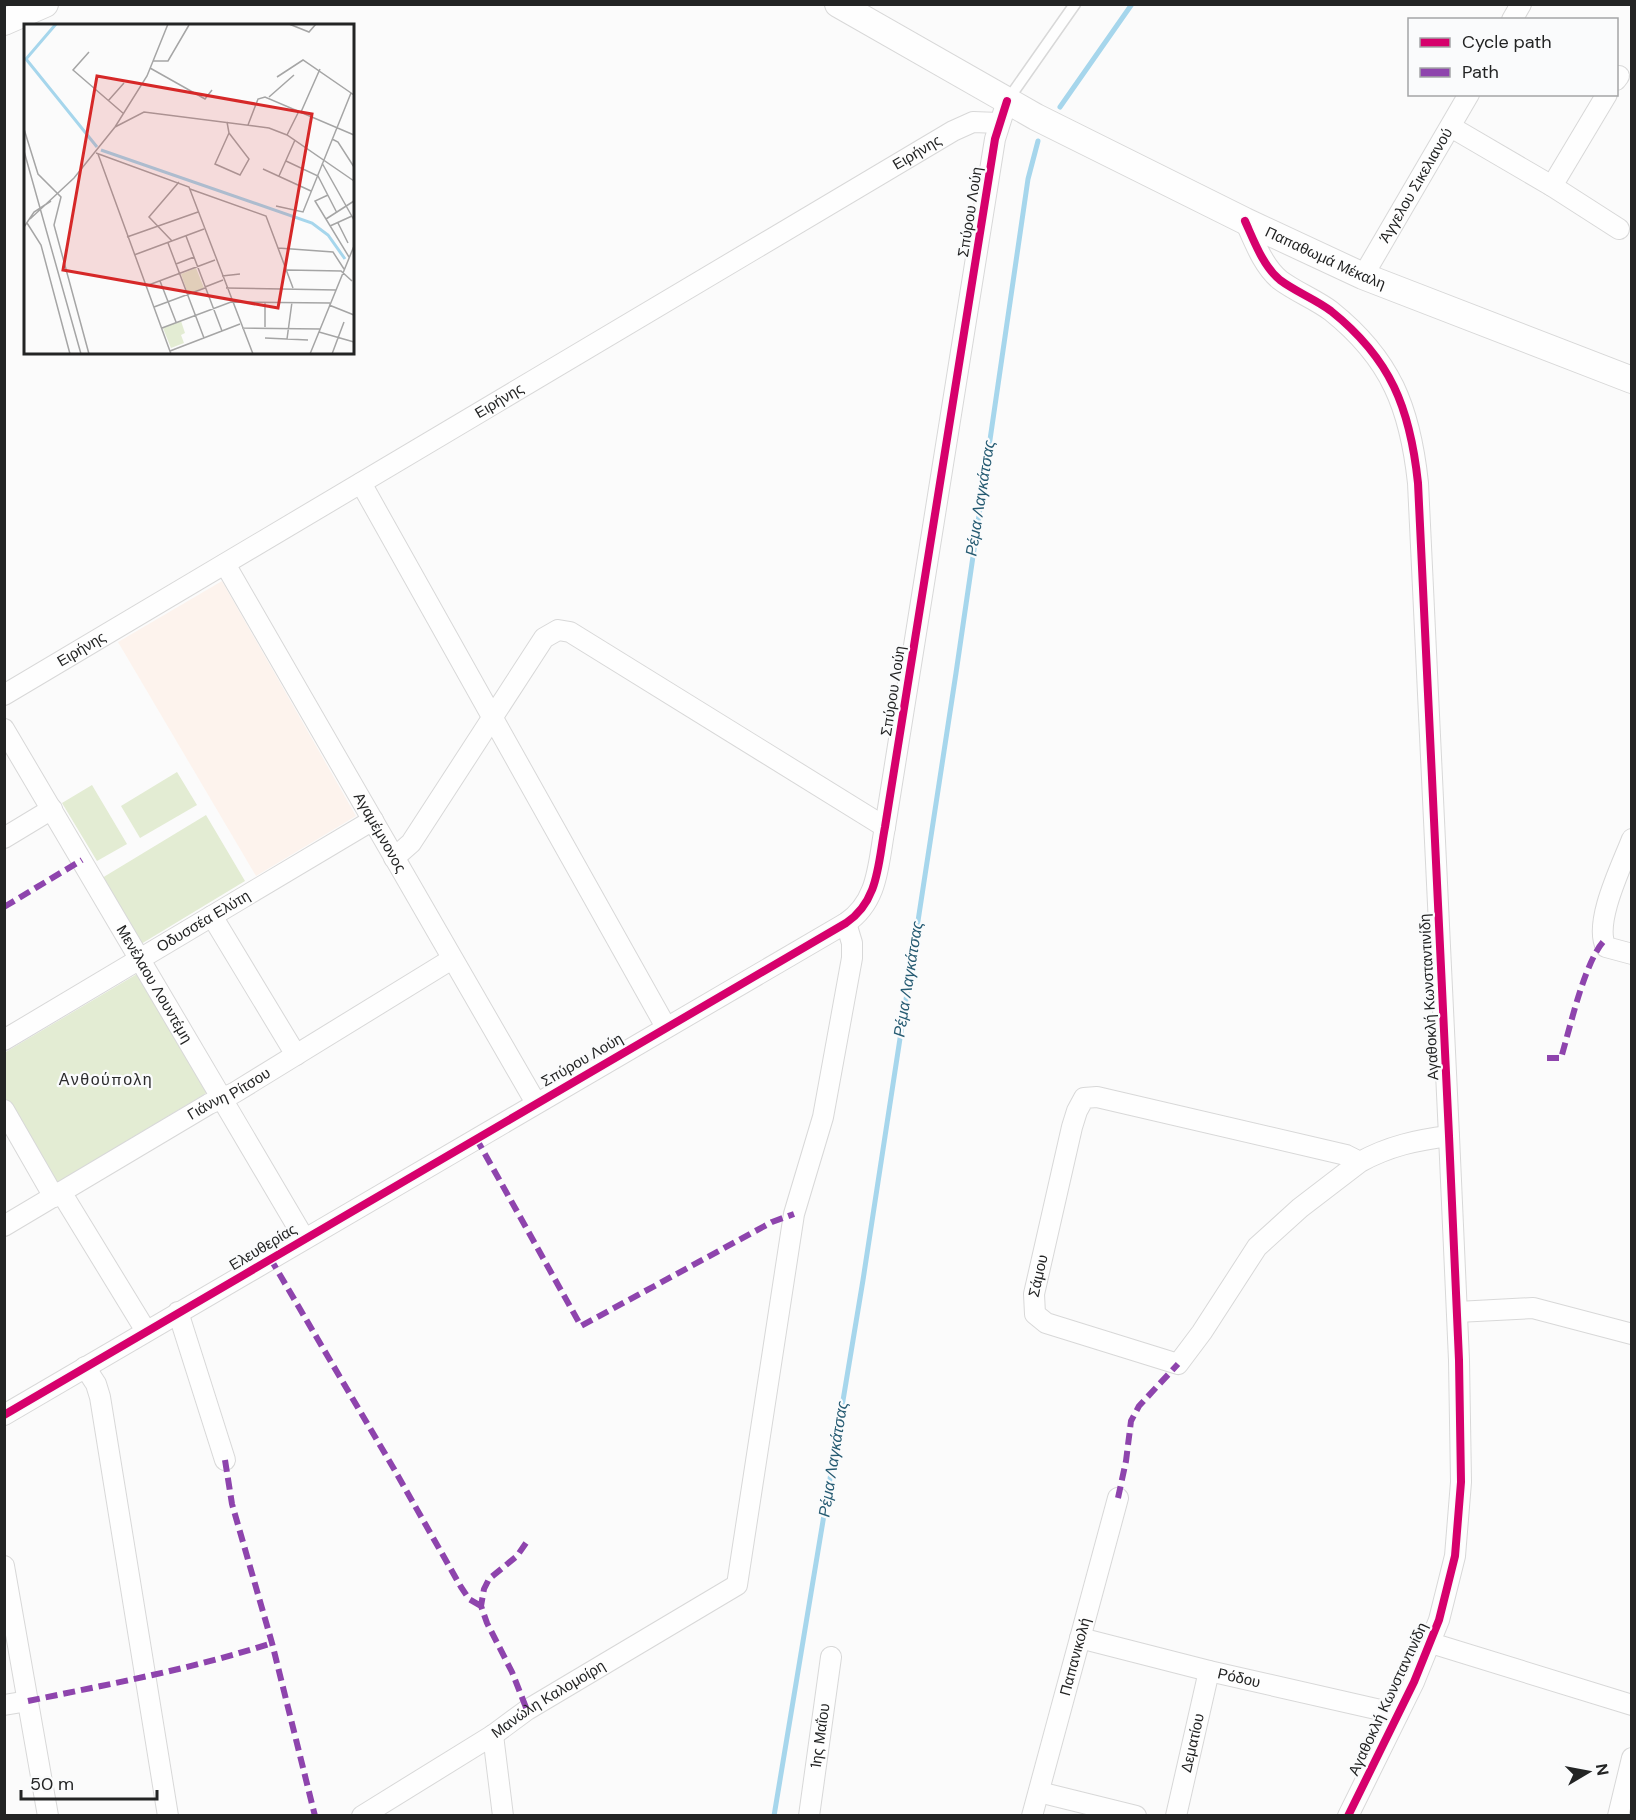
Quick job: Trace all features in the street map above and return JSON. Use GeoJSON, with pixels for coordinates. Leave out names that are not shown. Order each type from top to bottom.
{"type":"FeatureCollection","features":[{"type":"Feature","properties":{"kind":"street"},"geometry":{"type":"LineString","coordinates":[[4,22],[45,4]]}},
{"type":"Feature","properties":{"kind":"street","name":"Παπαθωμά Μέκαλη"},"geometry":{"type":"LineString","coordinates":[[838,4],[935,61],[1003,112],[1076,138],[1363,276],[1632,380]]}},
{"type":"Feature","properties":{"kind":"street"},"geometry":{"type":"LineString","coordinates":[[1513,18],[1521,4]]}},
{"type":"Feature","properties":{"kind":"street","name":"Άγγελου Σικελιανού"},"geometry":{"type":"LineString","coordinates":[[1363,276],[1468,96]]}},
{"type":"Feature","properties":{"kind":"street"},"geometry":{"type":"LineString","coordinates":[[1552,186],[1606,96]]}},
{"type":"Feature","properties":{"kind":"street","name":"Ειρήνης"},"geometry":{"type":"LineString","coordinates":[[4,695],[953,130],[1003,112]]}},
{"type":"Feature","properties":{"kind":"street","name":"Σπύρου Λούη"},"geometry":{"type":"LineString","coordinates":[[536,1103],[846,923],[860,912],[872,894],[1003,112]]}},
{"type":"Feature","properties":{"kind":"street"},"geometry":{"type":"LineString","coordinates":[[1451,127],[1552,186],[1619,229]]}},
{"type":"Feature","properties":{"kind":"street","name":"Αγαθοκλή Κωνσταντινίδη"},"geometry":{"type":"LineString","coordinates":[[1245,221],[1260,253],[1273,273],[1329,310],[1359,336],[1376,357],[1397,391],[1412,434],[1418,483],[1457,1312],[1461,1448],[1460,1509],[1450,1581],[1431,1643],[1348,1815]]}},
{"type":"Feature","properties":{"kind":"street"},"geometry":{"type":"LineString","coordinates":[[361,483],[666,1027]]}},
{"type":"Feature","properties":{"kind":"street","name":"Αγαμέμνονoς"},"geometry":{"type":"LineString","coordinates":[[225,564],[536,1103]]}},
{"type":"Feature","properties":{"kind":"street"},"geometry":{"type":"LineString","coordinates":[[394,858],[411,843],[544,638],[553,631],[567,631],[885,827]]}},
{"type":"Feature","properties":{"kind":"street","name":"Μενέλαου Λουντέμη"},"geometry":{"type":"LineString","coordinates":[[4,729],[304,1238]]}},
{"type":"Feature","properties":{"kind":"street"},"geometry":{"type":"LineString","coordinates":[[4,838],[52,809]]}},
{"type":"Feature","properties":{"kind":"street","name":"Οδυσσέα Ελύτη"},"geometry":{"type":"LineString","coordinates":[[4,1040],[373,820]]}},
{"type":"Feature","properties":{"kind":"street"},"geometry":{"type":"LineString","coordinates":[[1632,839],[1603,916],[1601,930],[1606,947],[1632,954]]}},
{"type":"Feature","properties":{"kind":"street"},"geometry":{"type":"LineString","coordinates":[[212,916],[296,1055]]}},
{"type":"Feature","properties":{"kind":"street","name":"Μανώλη Καλομοίρη"},"geometry":{"type":"LineString","coordinates":[[362,1815],[493,1735],[527,1710],[737,1585],[794,1214],[823,1117],[852,958],[852,944],[846,923]]}},
{"type":"Feature","properties":{"kind":"street","name":"Γιάννη Ρίτσου"},"geometry":{"type":"LineString","coordinates":[[4,1226],[296,1055],[452,959]]}},
{"type":"Feature","properties":{"kind":"street","name":"Σάμου"},"geometry":{"type":"LineString","coordinates":[[1360,1162],[1346,1155],[1323,1149],[1097,1097],[1084,1098],[1072,1127],[1036,1282],[1033,1300],[1035,1314],[1046,1323],[1178,1364],[1203,1332],[1257,1247],[1300,1208],[1360,1162],[1376,1153],[1399,1145],[1449,1136]]}},
{"type":"Feature","properties":{"kind":"street","name":"Ελευθερίας"},"geometry":{"type":"LineString","coordinates":[[4,1415],[536,1103]]}},
{"type":"Feature","properties":{"kind":"street"},"geometry":{"type":"LineString","coordinates":[[4,1110],[146,1331]]}},
{"type":"Feature","properties":{"kind":"street"},"geometry":{"type":"LineString","coordinates":[[1457,1312],[1533,1308],[1632,1334]]}},
{"type":"Feature","properties":{"kind":"street"},"geometry":{"type":"LineString","coordinates":[[178,1312],[225,1460]]}},
{"type":"Feature","properties":{"kind":"street"},"geometry":{"type":"LineString","coordinates":[[85,1367],[96,1384],[100,1397],[168,1815]]}},
{"type":"Feature","properties":{"kind":"street","name":"Παπανικολή"},"geometry":{"type":"LineString","coordinates":[[1032,1815],[1118,1498]]}},
{"type":"Feature","properties":{"kind":"street"},"geometry":{"type":"LineString","coordinates":[[4,1566],[48,1815]]}},
{"type":"Feature","properties":{"kind":"street","name":"Ρόδου"},"geometry":{"type":"LineString","coordinates":[[1080,1638],[1209,1671],[1398,1714]]}},
{"type":"Feature","properties":{"kind":"street"},"geometry":{"type":"LineString","coordinates":[[1431,1643],[1632,1705]]}},
{"type":"Feature","properties":{"kind":"street","name":"1ης Μαΐου"},"geometry":{"type":"LineString","coordinates":[[809,1815],[831,1657]]}},
{"type":"Feature","properties":{"kind":"street","name":"Δεματίου"},"geometry":{"type":"LineString","coordinates":[[1176,1815],[1209,1671]]}},
{"type":"Feature","properties":{"kind":"street"},"geometry":{"type":"LineString","coordinates":[[4,1705],[28,1701]]}},
{"type":"Feature","properties":{"kind":"street"},"geometry":{"type":"LineString","coordinates":[[493,1735],[503,1815]]}},
{"type":"Feature","properties":{"kind":"street"},"geometry":{"type":"LineString","coordinates":[[1618,1815],[1632,1758]]}},
{"type":"Feature","properties":{"kind":"street"},"geometry":{"type":"LineString","coordinates":[[1039,1792],[1136,1815]]}},
{"type":"Feature","properties":{"kind":"lane"},"geometry":{"type":"LineString","coordinates":[[1003,112],[1075,4]]}},
{"type":"Feature","properties":{"kind":"shaded area"},"geometry":{"type":"Polygon","coordinates":[[[222,581],[356,816],[256,876],[118,642],[222,581]]]}},
{"type":"Feature","properties":{"kind":"green space"},"geometry":{"type":"Polygon","coordinates":[[[177,772],[197,805],[140,838],[121,806],[177,772]]]}},
{"type":"Feature","properties":{"kind":"green space"},"geometry":{"type":"Polygon","coordinates":[[[92,785],[127,844],[97,861],[62,803],[92,785]]]}},
{"type":"Feature","properties":{"kind":"green space"},"geometry":{"type":"Polygon","coordinates":[[[206,815],[245,881],[141,944],[102,878],[206,815]]]}},
{"type":"Feature","properties":{"kind":"green space"},"geometry":{"type":"Polygon","coordinates":[[[137,974],[208,1092],[55,1184],[5,1098],[4,1053],[137,974]]]}},
{"type":"Feature","properties":{"kind":"waterway","name":"Ρέμα Λαγκάτσας"},"geometry":{"type":"LineString","coordinates":[[1060,107],[1132,4]]}},
{"type":"Feature","properties":{"kind":"waterway","name":"Ρέμα Λαγκάτσας"},"geometry":{"type":"LineString","coordinates":[[774,1816],[863,1280],[956,673],[1028,179],[1038,141]]}},
{"type":"Feature","properties":{"kind":"marked path"},"geometry":{"type":"LineString","coordinates":[[4,907],[82,860]]}},
{"type":"Feature","properties":{"kind":"marked path"},"geometry":{"type":"LineString","coordinates":[[1547,1058],[1561,1058],[1584,980],[1603,942]]}},
{"type":"Feature","properties":{"kind":"marked path"},"geometry":{"type":"LineString","coordinates":[[476,1138],[581,1326],[772,1222],[794,1214]]}},
{"type":"Feature","properties":{"kind":"marked path"},"geometry":{"type":"LineString","coordinates":[[270,1258],[461,1587],[469,1599],[481,1606]]}},
{"type":"Feature","properties":{"kind":"marked path"},"geometry":{"type":"LineString","coordinates":[[1118,1498],[1131,1421],[1139,1406],[1178,1364]]}},
{"type":"Feature","properties":{"kind":"marked path"},"geometry":{"type":"LineString","coordinates":[[225,1460],[232,1504],[272,1643],[315,1816]]}},
{"type":"Feature","properties":{"kind":"marked path"},"geometry":{"type":"LineString","coordinates":[[526,1543],[517,1556],[489,1579],[484,1589],[481,1606],[527,1710]]}},
{"type":"Feature","properties":{"kind":"marked path"},"geometry":{"type":"LineString","coordinates":[[28,1701],[181,1668],[272,1643]]}},
{"type":"Feature","properties":{"kind":"cycle path"},"geometry":{"type":"LineString","coordinates":[[4,1415],[846,923],[865,904],[878,867],[995,139],[1007,101]]}},
{"type":"Feature","properties":{"kind":"cycle path"},"geometry":{"type":"LineString","coordinates":[[1245,221],[1260,253],[1274,274],[1286,284],[1331,311],[1352,329],[1383,367],[1403,408],[1418,483],[1459,1360],[1461,1482],[1455,1556],[1439,1620],[1414,1682],[1348,1816]]}},
{"type":"Feature","properties":{"kind":"district","name":"Ανθούπολη"},"geometry":{"type":"Point","coordinates":[106,1079]}}]}
